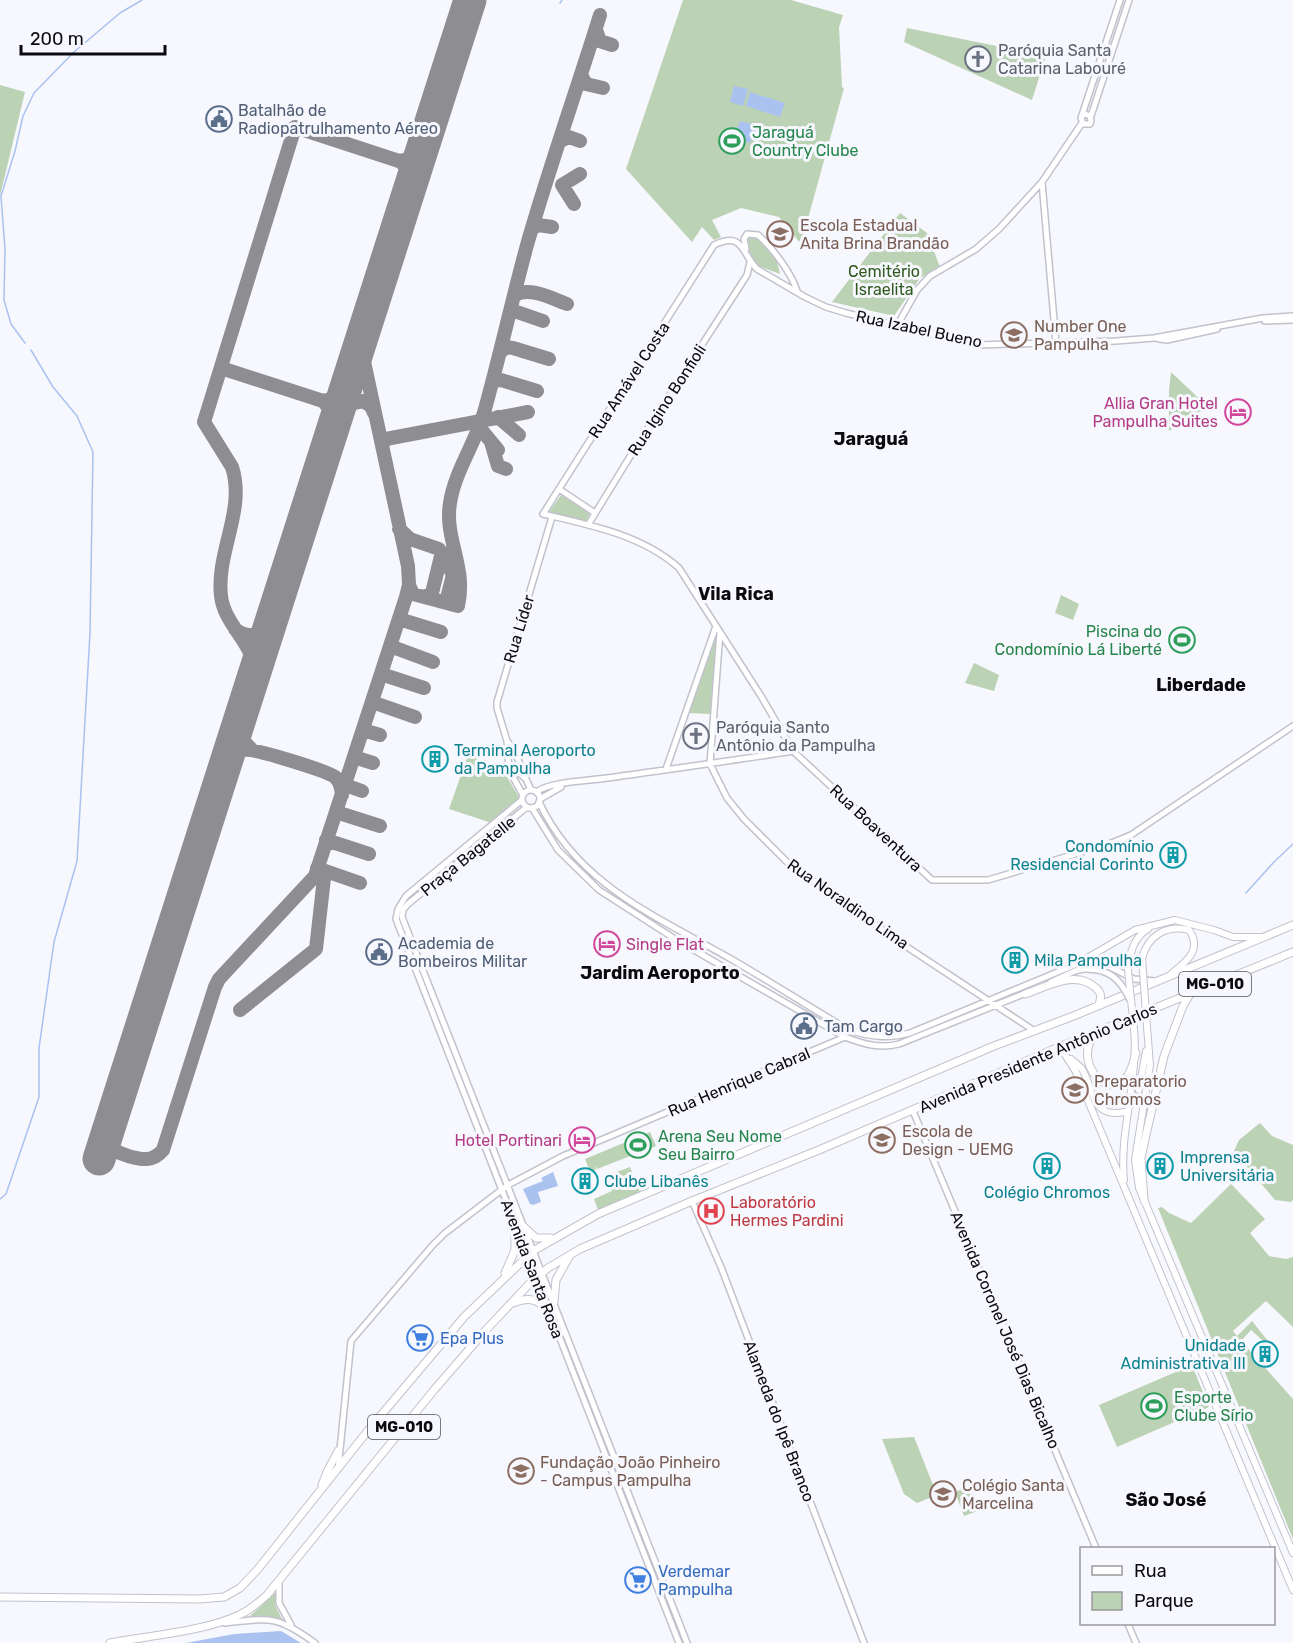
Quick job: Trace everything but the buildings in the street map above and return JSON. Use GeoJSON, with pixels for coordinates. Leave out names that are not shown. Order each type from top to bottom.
{"type":"FeatureCollection","features":[{"type":"Feature","properties":{"kind":"highway","name":"Avenida Presidente Antônio Carlos"},"geometry":{"type":"LineString","coordinates":[[0,1597],[224,1597],[240,1588],[258,1569],[464,1317],[530,1253],[598,1214],[1033,1030],[1293,925]]}},
{"type":"Feature","properties":{"kind":"highway","name":"Avenida Presidente Antônio Carlos"},"geometry":{"type":"LineString","coordinates":[[208,1625],[238,1616],[267,1595],[434,1390],[510,1304],[539,1275],[571,1254],[692,1201],[913,1111],[1052,1050],[1293,952]]}},
{"type":"Feature","properties":{"kind":"highway"},"geometry":{"type":"LineString","coordinates":[[1025,994],[1066,980],[1084,980],[1099,991],[1101,997],[1099,1005]]}},
{"type":"Feature","properties":{"kind":"highway"},"geometry":{"type":"LineString","coordinates":[[1144,1200],[1141,1158],[1146,1135],[1164,1056],[1183,1006],[1190,994]]}},
{"type":"Feature","properties":{"kind":"highway"},"geometry":{"type":"LineString","coordinates":[[1098,1033],[1090,1041],[1086,1051],[1092,1071],[1106,1084],[1124,1081],[1130,1073],[1136,1053]]}},
{"type":"Feature","properties":{"kind":"highway"},"geometry":{"type":"LineString","coordinates":[[501,1280],[510,1266],[515,1250],[515,1221]]}},
{"type":"Feature","properties":{"kind":"highway"},"geometry":{"type":"LineString","coordinates":[[524,1227],[536,1238],[556,1237]]}},
{"type":"Feature","properties":{"kind":"highway"},"geometry":{"type":"LineString","coordinates":[[554,1302],[556,1280],[571,1254]]}},
{"type":"Feature","properties":{"kind":"highway"},"geometry":{"type":"LineString","coordinates":[[510,1304],[521,1300],[535,1300],[544,1305],[548,1312]]}},
{"type":"Feature","properties":{"kind":"highway"},"geometry":{"type":"LineString","coordinates":[[321,1490],[338,1450]]}},
{"type":"Feature","properties":{"kind":"highway","name":"MG-010"},"geometry":{"type":"LineString","coordinates":[[110,1643],[208,1625]]}},
{"type":"Feature","properties":{"kind":"main road"},"geometry":{"type":"LineString","coordinates":[[1077,964],[1135,930],[1180,920],[1233,937],[1265,937]]}},
{"type":"Feature","properties":{"kind":"main road"},"geometry":{"type":"LineString","coordinates":[[1127,1192],[1124,1178],[1126,1135],[1136,1053],[1128,970],[1132,948],[1136,940],[1144,931],[1157,924]]}},
{"type":"Feature","properties":{"kind":"main road"},"geometry":{"type":"LineString","coordinates":[[1171,974],[1188,960],[1195,949],[1195,941],[1189,930],[1174,928],[1160,933],[1149,942],[1142,958],[1150,1065],[1134,1160],[1139,1188],[1293,1553]]}},
{"type":"Feature","properties":{"kind":"main road"},"geometry":{"type":"LineString","coordinates":[[1139,1090],[1148,1038]]}},
{"type":"Feature","properties":{"kind":"main road"},"geometry":{"type":"LineString","coordinates":[[1052,1050],[1064,1053],[1081,1068],[1097,1105],[1105,1112],[1117,1114],[1124,1112]]}},
{"type":"Feature","properties":{"kind":"main road"},"geometry":{"type":"LineString","coordinates":[[1068,1057],[1127,1192],[1293,1590]]}},
{"type":"Feature","properties":{"kind":"main road"},"geometry":{"type":"LineString","coordinates":[[1246,1476],[1258,1471]]}},
{"type":"Feature","properties":{"kind":"street"},"geometry":{"type":"LineString","coordinates":[[898,324],[917,290],[930,276],[976,249],[1039,189],[1082,123],[1082,116],[1120,0]]}},
{"type":"Feature","properties":{"kind":"street"},"geometry":{"type":"LineString","coordinates":[[1082,123],[1090,124],[1129,0]]}},
{"type":"Feature","properties":{"kind":"street"},"geometry":{"type":"LineString","coordinates":[[1082,116],[1087,114],[1091,116]]}},
{"type":"Feature","properties":{"kind":"street"},"geometry":{"type":"LineString","coordinates":[[1039,189],[1056,343]]}},
{"type":"Feature","properties":{"kind":"street"},"geometry":{"type":"LineString","coordinates":[[750,262],[744,239],[747,234],[758,235],[773,251],[795,284],[797,291]]}},
{"type":"Feature","properties":{"kind":"street","name":"Rua Amável Costa"},"geometry":{"type":"LineString","coordinates":[[543,514],[714,245],[725,240],[732,240],[746,249]]}},
{"type":"Feature","properties":{"kind":"street","name":"Rua Izabel Bueno"},"geometry":{"type":"LineString","coordinates":[[750,262],[757,269],[813,301],[846,313],[977,345],[1154,338],[1164,340],[1263,321],[1293,318]]}},
{"type":"Feature","properties":{"kind":"street","name":"Rua Igino Bonfioli"},"geometry":{"type":"LineString","coordinates":[[588,525],[747,275],[750,262]]}},
{"type":"Feature","properties":{"kind":"street","name":"Rua Igino Bonfioli"},"geometry":{"type":"LineString","coordinates":[[747,275],[757,269]]}},
{"type":"Feature","properties":{"kind":"street"},"geometry":{"type":"LineString","coordinates":[[559,489],[595,513]]}},
{"type":"Feature","properties":{"kind":"street","name":"Rua Boaventura"},"geometry":{"type":"LineString","coordinates":[[543,514],[623,535],[670,560],[679,568],[794,751],[932,880],[988,880],[1109,844],[1131,835],[1293,726]]}},
{"type":"Feature","properties":{"kind":"street","name":"Rua Líder"},"geometry":{"type":"LineString","coordinates":[[552,517],[497,708],[507,741],[512,779],[522,798],[558,850],[599,890],[675,939],[861,1043],[887,1047],[913,1040],[1025,994],[1075,970],[1101,971],[1111,975],[1123,985],[1132,1003]]}},
{"type":"Feature","properties":{"kind":"street"},"geometry":{"type":"LineString","coordinates":[[666,769],[716,626]]}},
{"type":"Feature","properties":{"kind":"street"},"geometry":{"type":"LineString","coordinates":[[710,765],[720,632]]}},
{"type":"Feature","properties":{"kind":"street","name":"Rua Líder"},"geometry":{"type":"LineString","coordinates":[[507,741],[564,844],[581,864],[639,908],[733,960],[849,1030],[873,1037],[894,1037],[910,1033],[1077,964]]}},
{"type":"Feature","properties":{"kind":"street","name":"Praça Bagatelle"},"geometry":{"type":"LineString","coordinates":[[406,896],[533,791],[569,783],[710,765],[794,751]]}},
{"type":"Feature","properties":{"kind":"street","name":"Rua Líder"},"geometry":{"type":"LineString","coordinates":[[508,762],[526,778]]}},
{"type":"Feature","properties":{"kind":"street","name":"Rua Noraldino Lima"},"geometry":{"type":"LineString","coordinates":[[710,765],[727,798],[744,819],[788,863],[988,1002],[1033,1030]]}},
{"type":"Feature","properties":{"kind":"street","name":"Praça Bagatelle"},"geometry":{"type":"LineString","coordinates":[[408,904],[539,801],[569,783]]}},
{"type":"Feature","properties":{"kind":"street","name":"Avenida Santa Rosa"},"geometry":{"type":"LineString","coordinates":[[406,896],[398,909],[396,919],[501,1189],[539,1275],[554,1302],[687,1643]]}},
{"type":"Feature","properties":{"kind":"street","name":"Avenida Santa Rosa"},"geometry":{"type":"LineString","coordinates":[[408,904],[403,910],[402,917],[508,1185],[524,1227],[530,1253]]}},
{"type":"Feature","properties":{"kind":"street"},"geometry":{"type":"LineString","coordinates":[[1077,964],[1094,963],[1108,966],[1134,979],[1155,981]]}},
{"type":"Feature","properties":{"kind":"street","name":"Rua Henrique Cabral"},"geometry":{"type":"LineString","coordinates":[[338,1450],[351,1341],[445,1233],[501,1189],[562,1156],[845,1036]]}},
{"type":"Feature","properties":{"kind":"street","name":"Avenida Coronel José Dias Bicalho"},"geometry":{"type":"LineString","coordinates":[[913,1111],[1096,1547]]}},
{"type":"Feature","properties":{"kind":"street","name":"Alameda do Ipê Branco"},"geometry":{"type":"LineString","coordinates":[[692,1201],[721,1267],[864,1643]]}},
{"type":"Feature","properties":{"kind":"street","name":"Avenida Santa Rosa"},"geometry":{"type":"LineString","coordinates":[[539,1275],[548,1312],[679,1643]]}},
{"type":"Feature","properties":{"kind":"street"},"geometry":{"type":"LineString","coordinates":[[338,1469],[338,1450],[349,1455]]}},
{"type":"Feature","properties":{"kind":"street"},"geometry":{"type":"LineString","coordinates":[[279,1580],[279,1603],[284,1616],[292,1626],[315,1643]]}},
{"type":"Feature","properties":{"kind":"street"},"geometry":{"type":"LineString","coordinates":[[208,1625],[268,1619],[292,1626]]}},
{"type":"Feature","properties":{"kind":"street"},"geometry":{"type":"LineString","coordinates":[[1129,1625],[1136,1643]]}},
{"type":"Feature","properties":{"kind":"green space","name":"Jaraguá Country Clube"},"geometry":{"type":"Polygon","coordinates":[[[683,0],[791,0],[843,15],[839,27],[842,87],[844,88],[801,244],[779,217],[741,208],[712,220],[721,237],[714,240],[702,227],[692,242],[626,169],[683,0]]]}},
{"type":"Feature","properties":{"kind":"green space"},"geometry":{"type":"Polygon","coordinates":[[[907,28],[1046,56],[1032,100],[904,42],[907,28]]]}},
{"type":"Feature","properties":{"kind":"green space"},"geometry":{"type":"Polygon","coordinates":[[[0,85],[25,92],[0,196],[0,85]]]}},
{"type":"Feature","properties":{"kind":"green space","name":"Cemitério Israelita"},"geometry":{"type":"Polygon","coordinates":[[[900,213],[927,233],[940,267],[920,278],[894,316],[832,302],[900,213]]]}},
{"type":"Feature","properties":{"kind":"green space"},"geometry":{"type":"Polygon","coordinates":[[[746,234],[765,243],[776,260],[780,274],[756,265],[748,248],[746,234]]]}},
{"type":"Feature","properties":{"kind":"green space"},"geometry":{"type":"Polygon","coordinates":[[[1171,372],[1208,407],[1169,431],[1169,390],[1171,372]]]}},
{"type":"Feature","properties":{"kind":"green space"},"geometry":{"type":"Polygon","coordinates":[[[561,495],[590,513],[586,522],[549,512],[561,495]]]}},
{"type":"Feature","properties":{"kind":"green space"},"geometry":{"type":"Polygon","coordinates":[[[1061,595],[1079,604],[1073,620],[1055,613],[1061,595]]]}},
{"type":"Feature","properties":{"kind":"green space"},"geometry":{"type":"Polygon","coordinates":[[[717,634],[711,714],[688,713],[717,634]]]}},
{"type":"Feature","properties":{"kind":"green space"},"geometry":{"type":"Polygon","coordinates":[[[974,663],[999,675],[994,691],[965,683],[974,663]]]}},
{"type":"Feature","properties":{"kind":"green space"},"geometry":{"type":"Polygon","coordinates":[[[468,755],[501,767],[519,797],[518,804],[495,824],[449,809],[468,755]]]}},
{"type":"Feature","properties":{"kind":"green space"},"geometry":{"type":"Polygon","coordinates":[[[1260,1123],[1272,1136],[1293,1145],[1293,1200],[1291,1202],[1275,1200],[1234,1151],[1239,1140],[1260,1123]]]}},
{"type":"Feature","properties":{"kind":"green space"},"geometry":{"type":"Polygon","coordinates":[[[650,1132],[656,1146],[597,1169],[595,1166],[596,1170],[590,1172],[585,1159],[650,1132]]]}},
{"type":"Feature","properties":{"kind":"green space"},"geometry":{"type":"Polygon","coordinates":[[[630,1167],[640,1192],[598,1210],[594,1199],[612,1191],[606,1176],[630,1167]]]}},
{"type":"Feature","properties":{"kind":"green space"},"geometry":{"type":"Polygon","coordinates":[[[1231,1184],[1265,1219],[1250,1233],[1269,1256],[1286,1259],[1293,1257],[1293,1327],[1266,1301],[1233,1331],[1237,1336],[1252,1321],[1273,1350],[1251,1330],[1241,1341],[1293,1399],[1293,1539],[1158,1208],[1162,1207],[1169,1213],[1191,1223],[1231,1184]]]}},
{"type":"Feature","properties":{"kind":"green space","name":"Esporte Clube Sírio"},"geometry":{"type":"Polygon","coordinates":[[[1192,1365],[1209,1407],[1117,1447],[1099,1405],[1192,1365]]]}},
{"type":"Feature","properties":{"kind":"green space"},"geometry":{"type":"Polygon","coordinates":[[[914,1437],[937,1495],[917,1503],[904,1494],[882,1439],[914,1437]]]}},
{"type":"Feature","properties":{"kind":"green space"},"geometry":{"type":"Polygon","coordinates":[[[968,1487],[978,1511],[964,1516],[955,1492],[968,1487]]]}},
{"type":"Feature","properties":{"kind":"green space"},"geometry":{"type":"Polygon","coordinates":[[[275,1593],[275,1605],[283,1621],[266,1617],[248,1618],[275,1593]]]}},
{"type":"Feature","properties":{"kind":"water"},"geometry":{"type":"Polygon","coordinates":[[[734,86],[748,89],[743,106],[730,102],[734,86]]]}},
{"type":"Feature","properties":{"kind":"water"},"geometry":{"type":"Polygon","coordinates":[[[750,92],[785,103],[780,117],[746,106],[750,92]]]}},
{"type":"Feature","properties":{"kind":"water"},"geometry":{"type":"Polygon","coordinates":[[[740,121],[762,127],[760,134],[754,132],[750,143],[733,138],[740,121]]]}},
{"type":"Feature","properties":{"kind":"water"},"geometry":{"type":"Polygon","coordinates":[[[553,1172],[558,1186],[538,1192],[541,1202],[530,1204],[523,1189],[543,1181],[541,1178],[553,1172]]]}},
{"type":"Feature","properties":{"kind":"water"},"geometry":{"type":"Polygon","coordinates":[[[281,1631],[301,1643],[186,1643],[234,1634],[281,1631]]]}},
{"type":"Feature","properties":{"kind":"waterway"},"geometry":{"type":"LineString","coordinates":[[25,343],[11,324],[4,300],[5,249],[1,196],[23,116],[34,93],[74,52],[120,13],[142,0]]}},
{"type":"Feature","properties":{"kind":"waterway"},"geometry":{"type":"LineString","coordinates":[[0,1199],[6,1194],[39,1097],[39,1048],[54,942],[77,861],[90,633],[93,452],[77,416],[53,387],[31,350]]}},
{"type":"Feature","properties":{"kind":"waterway"},"geometry":{"type":"LineString","coordinates":[[1246,893],[1293,844]]}},
{"type":"Feature","properties":{"kind":"taxiway"},"geometry":{"type":"LineString","coordinates":[[409,585],[413,594],[458,606],[460,578],[450,529],[450,503],[461,467],[481,421],[527,245],[600,15]]}},
{"type":"Feature","properties":{"kind":"taxiway"},"geometry":{"type":"LineString","coordinates":[[596,30],[600,41],[612,45]]}},
{"type":"Feature","properties":{"kind":"taxiway"},"geometry":{"type":"LineString","coordinates":[[581,75],[586,84],[603,88]]}},
{"type":"Feature","properties":{"kind":"taxiway"},"geometry":{"type":"LineString","coordinates":[[255,671],[249,651],[227,616],[221,596],[223,563],[235,499],[232,467],[204,422],[295,127],[399,161],[407,167],[412,183]]}},
{"type":"Feature","properties":{"kind":"taxiway"},"geometry":{"type":"LineString","coordinates":[[560,141],[569,137],[580,141]]}},
{"type":"Feature","properties":{"kind":"taxiway"},"geometry":{"type":"LineString","coordinates":[[399,161],[413,158],[423,149]]}},
{"type":"Feature","properties":{"kind":"taxiway"},"geometry":{"type":"LineString","coordinates":[[574,204],[562,185],[580,174]]}},
{"type":"Feature","properties":{"kind":"taxiway"},"geometry":{"type":"LineString","coordinates":[[532,229],[538,225],[552,227]]}},
{"type":"Feature","properties":{"kind":"taxiway"},"geometry":{"type":"LineString","coordinates":[[515,295],[534,293],[567,304]]}},
{"type":"Feature","properties":{"kind":"taxiway"},"geometry":{"type":"LineString","coordinates":[[511,312],[543,321]]}},
{"type":"Feature","properties":{"kind":"taxiway"},"geometry":{"type":"LineString","coordinates":[[109,1127],[110,1142],[119,1153],[147,1159],[155,1157],[163,1150],[219,979],[315,876],[406,597],[409,585],[408,566],[363,357],[362,337]]}},
{"type":"Feature","properties":{"kind":"taxiway"},"geometry":{"type":"LineString","coordinates":[[501,351],[508,347],[549,359]]}},
{"type":"Feature","properties":{"kind":"taxiway"},"geometry":{"type":"LineString","coordinates":[[221,368],[323,401],[331,410],[334,424]]}},
{"type":"Feature","properties":{"kind":"taxiway"},"geometry":{"type":"LineString","coordinates":[[493,381],[501,380],[537,391]]}},
{"type":"Feature","properties":{"kind":"taxiway"},"geometry":{"type":"LineString","coordinates":[[323,401],[339,397],[346,387]]}},
{"type":"Feature","properties":{"kind":"taxiway"},"geometry":{"type":"LineString","coordinates":[[338,414],[351,404],[363,401],[371,406],[374,413]]}},
{"type":"Feature","properties":{"kind":"taxiway"},"geometry":{"type":"LineString","coordinates":[[382,445],[386,439],[528,412]]}},
{"type":"Feature","properties":{"kind":"taxiway"},"geometry":{"type":"LineString","coordinates":[[498,417],[519,435]]}},
{"type":"Feature","properties":{"kind":"taxiway"},"geometry":{"type":"LineString","coordinates":[[474,424],[498,450]]}},
{"type":"Feature","properties":{"kind":"taxiway"},"geometry":{"type":"LineString","coordinates":[[491,442],[498,466],[506,469]]}},
{"type":"Feature","properties":{"kind":"taxiway"},"geometry":{"type":"LineString","coordinates":[[399,529],[410,539],[439,549],[453,575],[447,598],[443,602]]}},
{"type":"Feature","properties":{"kind":"taxiway"},"geometry":{"type":"LineString","coordinates":[[425,597],[432,593],[442,552]]}},
{"type":"Feature","properties":{"kind":"taxiway"},"geometry":{"type":"LineString","coordinates":[[399,619],[441,632]]}},
{"type":"Feature","properties":{"kind":"taxiway"},"geometry":{"type":"LineString","coordinates":[[235,629],[254,635],[263,631],[270,623]]}},
{"type":"Feature","properties":{"kind":"taxiway"},"geometry":{"type":"LineString","coordinates":[[390,646],[433,662]]}},
{"type":"Feature","properties":{"kind":"taxiway"},"geometry":{"type":"LineString","coordinates":[[381,674],[424,688]]}},
{"type":"Feature","properties":{"kind":"taxiway"},"geometry":{"type":"LineString","coordinates":[[372,702],[415,717]]}},
{"type":"Feature","properties":{"kind":"taxiway"},"geometry":{"type":"LineString","coordinates":[[238,725],[241,738],[252,750]]}},
{"type":"Feature","properties":{"kind":"taxiway"},"geometry":{"type":"LineString","coordinates":[[363,730],[380,735]]}},
{"type":"Feature","properties":{"kind":"taxiway"},"geometry":{"type":"LineString","coordinates":[[227,759],[237,752],[250,750],[290,760],[335,777],[340,783],[342,795]]}},
{"type":"Feature","properties":{"kind":"taxiway"},"geometry":{"type":"LineString","coordinates":[[354,757],[373,763]]}},
{"type":"Feature","properties":{"kind":"taxiway"},"geometry":{"type":"LineString","coordinates":[[345,785],[362,791]]}},
{"type":"Feature","properties":{"kind":"taxiway"},"geometry":{"type":"LineString","coordinates":[[336,812],[380,826]]}},
{"type":"Feature","properties":{"kind":"taxiway"},"geometry":{"type":"LineString","coordinates":[[326,840],[369,854]]}},
{"type":"Feature","properties":{"kind":"taxiway"},"geometry":{"type":"LineString","coordinates":[[317,868],[360,883]]}},
{"type":"Feature","properties":{"kind":"taxiway"},"geometry":{"type":"LineString","coordinates":[[240,1010],[316,949],[324,878],[315,876]]}},
{"type":"Feature","properties":{"kind":"runway"},"geometry":{"type":"LineString","coordinates":[[99,1159],[470,0]]}},
{"type":"Feature","properties":{"kind":"tunnel"},"geometry":{"type":"LineString","coordinates":[[1126,1110],[1137,1099],[1139,1090]]}},
{"type":"Feature","properties":{"kind":"place","name":"Paróquia Santa Catarina Labouré"},"geometry":{"type":"Point","coordinates":[978,59]}},
{"type":"Feature","properties":{"kind":"place","name":"Batalhão de Radiopatrulhamento Aéreo"},"geometry":{"type":"Point","coordinates":[219,119]}},
{"type":"Feature","properties":{"kind":"place","name":"Jaraguá Country Clube"},"geometry":{"type":"Point","coordinates":[732,141]}},
{"type":"Feature","properties":{"kind":"place","name":"Escola Estadual Anita Brina Brandão"},"geometry":{"type":"Point","coordinates":[780,234]}},
{"type":"Feature","properties":{"kind":"place","name":"Number One Pampulha"},"geometry":{"type":"Point","coordinates":[1014,335]}},
{"type":"Feature","properties":{"kind":"place","name":"Allia Gran Hotel Pampulha Suites"},"geometry":{"type":"Point","coordinates":[1238,412]}},
{"type":"Feature","properties":{"kind":"place","name":"Piscina do Condomínio Lá Liberté"},"geometry":{"type":"Point","coordinates":[1182,640]}},
{"type":"Feature","properties":{"kind":"place","name":"Paróquia Santo Antônio da Pampulha"},"geometry":{"type":"Point","coordinates":[696,736]}},
{"type":"Feature","properties":{"kind":"place","name":"Terminal Aeroporto da Pampulha"},"geometry":{"type":"Point","coordinates":[435,759]}},
{"type":"Feature","properties":{"kind":"place","name":"Condomínio Residencial Corinto"},"geometry":{"type":"Point","coordinates":[1173,855]}},
{"type":"Feature","properties":{"kind":"place","name":"Single Flat"},"geometry":{"type":"Point","coordinates":[607,944]}},
{"type":"Feature","properties":{"kind":"place","name":"Academia de Bombeiros Militar"},"geometry":{"type":"Point","coordinates":[379,952]}},
{"type":"Feature","properties":{"kind":"place","name":"Mila Pampulha"},"geometry":{"type":"Point","coordinates":[1015,960]}},
{"type":"Feature","properties":{"kind":"place","name":"Tam Cargo"},"geometry":{"type":"Point","coordinates":[804,1026]}},
{"type":"Feature","properties":{"kind":"place","name":"Preparatorio Chromos"},"geometry":{"type":"Point","coordinates":[1075,1090]}},
{"type":"Feature","properties":{"kind":"place","name":"Hotel Portinari"},"geometry":{"type":"Point","coordinates":[582,1140]}},
{"type":"Feature","properties":{"kind":"place","name":"Escola de Design - UEMG"},"geometry":{"type":"Point","coordinates":[882,1140]}},
{"type":"Feature","properties":{"kind":"place","name":"Arena Seu Nome Seu Bairro"},"geometry":{"type":"Point","coordinates":[638,1145]}},
{"type":"Feature","properties":{"kind":"place","name":"Colégio Chromos"},"geometry":{"type":"Point","coordinates":[1047,1166]}},
{"type":"Feature","properties":{"kind":"place","name":"Imprensa Universitária"},"geometry":{"type":"Point","coordinates":[1160,1166]}},
{"type":"Feature","properties":{"kind":"place","name":"Clube Libanês"},"geometry":{"type":"Point","coordinates":[585,1181]}},
{"type":"Feature","properties":{"kind":"place","name":"Laboratório Hermes Pardini"},"geometry":{"type":"Point","coordinates":[711,1211]}},
{"type":"Feature","properties":{"kind":"place","name":"Epa Plus"},"geometry":{"type":"Point","coordinates":[420,1338]}},
{"type":"Feature","properties":{"kind":"place","name":"Unidade Administrativa III"},"geometry":{"type":"Point","coordinates":[1265,1354]}},
{"type":"Feature","properties":{"kind":"place","name":"Esporte Clube Sírio"},"geometry":{"type":"Point","coordinates":[1154,1406]}},
{"type":"Feature","properties":{"kind":"place","name":"Fundação João Pinheiro - Campus Pampulha"},"geometry":{"type":"Point","coordinates":[521,1471]}},
{"type":"Feature","properties":{"kind":"place","name":"Colégio Santa Marcelina"},"geometry":{"type":"Point","coordinates":[943,1494]}},
{"type":"Feature","properties":{"kind":"place","name":"Verdemar Pampulha"},"geometry":{"type":"Point","coordinates":[638,1580]}},
{"type":"Feature","properties":{"kind":"district","name":"Jaraguá"},"geometry":{"type":"Point","coordinates":[871,439]}},
{"type":"Feature","properties":{"kind":"district","name":"Vila Rica"},"geometry":{"type":"Point","coordinates":[736,594]}},
{"type":"Feature","properties":{"kind":"district","name":"Liberdade"},"geometry":{"type":"Point","coordinates":[1201,685]}},
{"type":"Feature","properties":{"kind":"district","name":"Jardim Aeroporto"},"geometry":{"type":"Point","coordinates":[660,973]}},
{"type":"Feature","properties":{"kind":"district","name":"São José"},"geometry":{"type":"Point","coordinates":[1166,1500]}}]}
